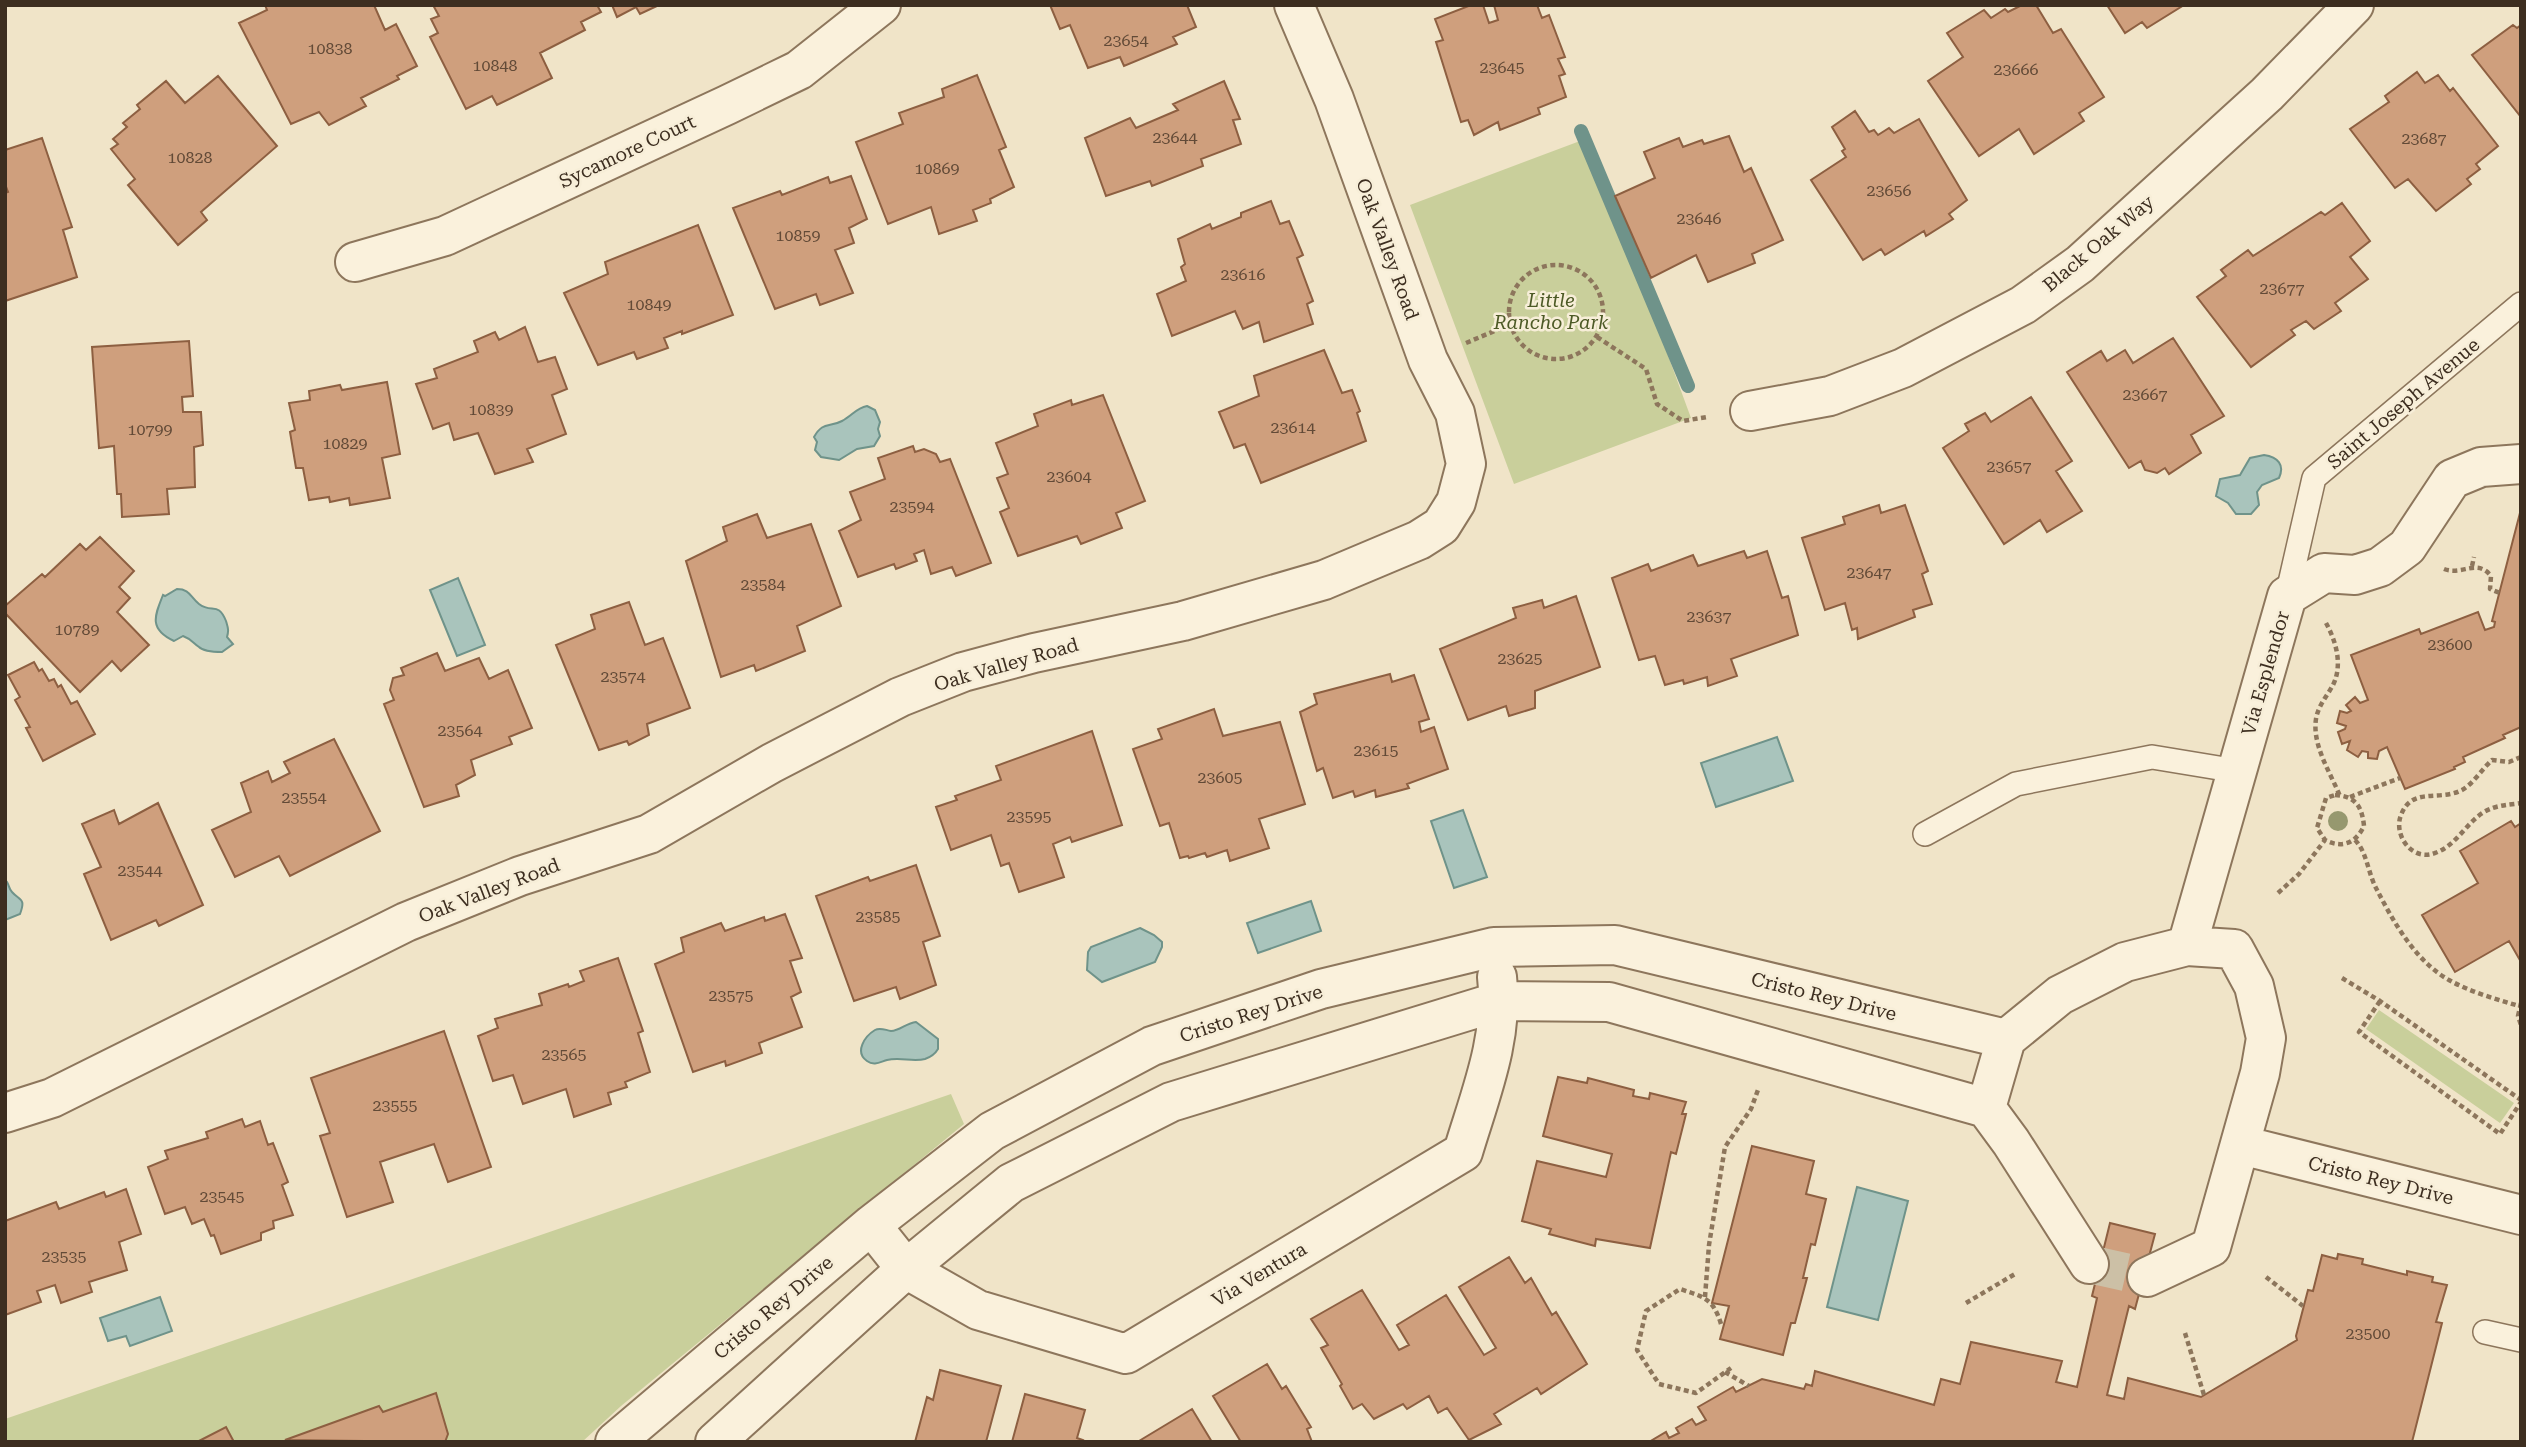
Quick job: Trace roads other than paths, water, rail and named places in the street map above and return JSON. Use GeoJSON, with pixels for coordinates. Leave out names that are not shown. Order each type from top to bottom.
{"type":"FeatureCollection","features":[{"type":"Feature","properties":{"kind":"street","name":"Sycamore Court"},"geometry":{"type":"LineString","coordinates":[[355,262],[445,236],[799,70],[881,5]]}},
{"type":"Feature","properties":{"kind":"street","name":"Oak Valley Road"},"geometry":{"type":"LineString","coordinates":[[5,1113],[52,1098],[406,922],[520,876],[649,834],[772,763],[900,697],[963,672],[1034,653],[1183,621],[1324,580],[1419,540],[1441,526],[1456,502],[1466,464],[1455,413],[1428,360],[1334,99],[1294,5]]}},
{"type":"Feature","properties":{"kind":"street","name":"Black Oak Way"},"geometry":{"type":"LineString","coordinates":[[1750,411],[1830,396],[1903,368],[2023,305],[2080,264],[2267,94],[2354,5]]}},
{"type":"Feature","properties":{"kind":"street","name":"Via Esplendor"},"geometry":{"type":"LineString","coordinates":[[2188,946],[2287,596],[2324,573],[2355,575],[2380,567],[2407,548],[2452,479],[2481,467],[2521,464]]}},
{"type":"Feature","properties":{"kind":"street","name":"Cristo Rey Drive"},"geometry":{"type":"LineString","coordinates":[[638,1435],[871,1225],[992,1131],[1152,1046],[1321,989],[1494,947],[1615,946],[2006,1039]]}},
{"type":"Feature","properties":{"kind":"street"},"geometry":{"type":"LineString","coordinates":[[1986,1108],[2006,1039],[2060,995],[2124,961],[2188,946],[2234,949],[2254,986],[2266,1038],[2260,1073],[2241,1145],[2210,1247],[2147,1277]]}},
{"type":"Feature","properties":{"kind":"street","name":"Via Ventura"},"geometry":{"type":"LineString","coordinates":[[871,1225],[906,1269],[978,1310],[1126,1353],[1464,1152],[1495,1045],[1500,1001],[1494,947]]}},
{"type":"Feature","properties":{"kind":"street"},"geometry":{"type":"LineString","coordinates":[[715,1442],[906,1269],[1011,1183],[1171,1102],[1500,1001],[1609,1002],[1986,1108],[2011,1142],[2089,1264]]}},
{"type":"Feature","properties":{"kind":"street","name":"Cristo Rey Drive"},"geometry":{"type":"LineString","coordinates":[[2241,1145],[2521,1215]]}},
{"type":"Feature","properties":{"kind":"lane","name":"Saint Joseph Avenue"},"geometry":{"type":"LineString","coordinates":[[2287,596],[2315,478],[2521,304]]}},
{"type":"Feature","properties":{"kind":"lane"},"geometry":{"type":"LineString","coordinates":[[1925,834],[2016,784],[2152,757],[2237,771]]}},
{"type":"Feature","properties":{"kind":"lane"},"geometry":{"type":"LineString","coordinates":[[2485,1332],[2521,1340]]}},
{"type":"Feature","properties":{"kind":"water"},"geometry":{"type":"Polygon","coordinates":[[[867,406],[875,410],[880,422],[880,436],[874,446],[857,449],[839,460],[821,457],[815,450],[817,442],[814,437],[817,432],[867,406]]]}},
{"type":"Feature","properties":{"kind":"water"},"geometry":{"type":"Polygon","coordinates":[[[2264,455],[2279,462],[2279,478],[2262,485],[2257,492],[2259,505],[2251,514],[2236,514],[2228,503],[2216,496],[2220,479],[2240,475],[2250,458],[2264,455]]]}},
{"type":"Feature","properties":{"kind":"water"},"geometry":{"type":"Polygon","coordinates":[[[458,578],[485,645],[457,656],[430,590],[458,578]]]}},
{"type":"Feature","properties":{"kind":"water"},"geometry":{"type":"Polygon","coordinates":[[[177,589],[187,592],[204,607],[220,611],[227,625],[227,637],[233,644],[222,652],[210,651],[201,649],[183,636],[174,641],[160,632],[156,615],[160,602],[163,595],[177,589]]]}},
{"type":"Feature","properties":{"kind":"water"},"geometry":{"type":"Polygon","coordinates":[[[1777,737],[1793,781],[1716,807],[1701,763],[1777,737]]]}},
{"type":"Feature","properties":{"kind":"water"},"geometry":{"type":"Polygon","coordinates":[[[1463,810],[1487,877],[1454,888],[1431,821],[1463,810]]]}},
{"type":"Feature","properties":{"kind":"water"},"geometry":{"type":"Polygon","coordinates":[[[7,882],[22,905],[20,914],[5,920],[5,883],[7,882]]]}},
{"type":"Feature","properties":{"kind":"water"},"geometry":{"type":"Polygon","coordinates":[[[1311,901],[1321,931],[1258,953],[1247,923],[1311,901]]]}},
{"type":"Feature","properties":{"kind":"water"},"geometry":{"type":"Polygon","coordinates":[[[1140,928],[1162,942],[1155,962],[1102,982],[1087,970],[1091,947],[1140,928]]]}},
{"type":"Feature","properties":{"kind":"water"},"geometry":{"type":"Polygon","coordinates":[[[916,1022],[938,1039],[938,1049],[931,1056],[920,1060],[892,1059],[875,1063],[863,1057],[862,1044],[875,1030],[894,1031],[916,1022]]]}},
{"type":"Feature","properties":{"kind":"water"},"geometry":{"type":"Polygon","coordinates":[[[1857,1187],[1908,1201],[1878,1320],[1827,1307],[1857,1187]]]}},
{"type":"Feature","properties":{"kind":"water"},"geometry":{"type":"Polygon","coordinates":[[[160,1297],[172,1331],[130,1346],[126,1336],[108,1341],[100,1318],[160,1297]]]}},
{"type":"Feature","properties":{"kind":"waterway"},"geometry":{"type":"LineString","coordinates":[[1581,131],[1688,386]]}},
{"type":"Feature","properties":{"kind":"tunnel"},"geometry":{"type":"LineString","coordinates":[[2089,1264],[2147,1277]]}},
{"type":"Feature","properties":{"kind":"park label","name":"Little Rancho Park"},"geometry":{"type":"Point","coordinates":[1551,311]}}]}
